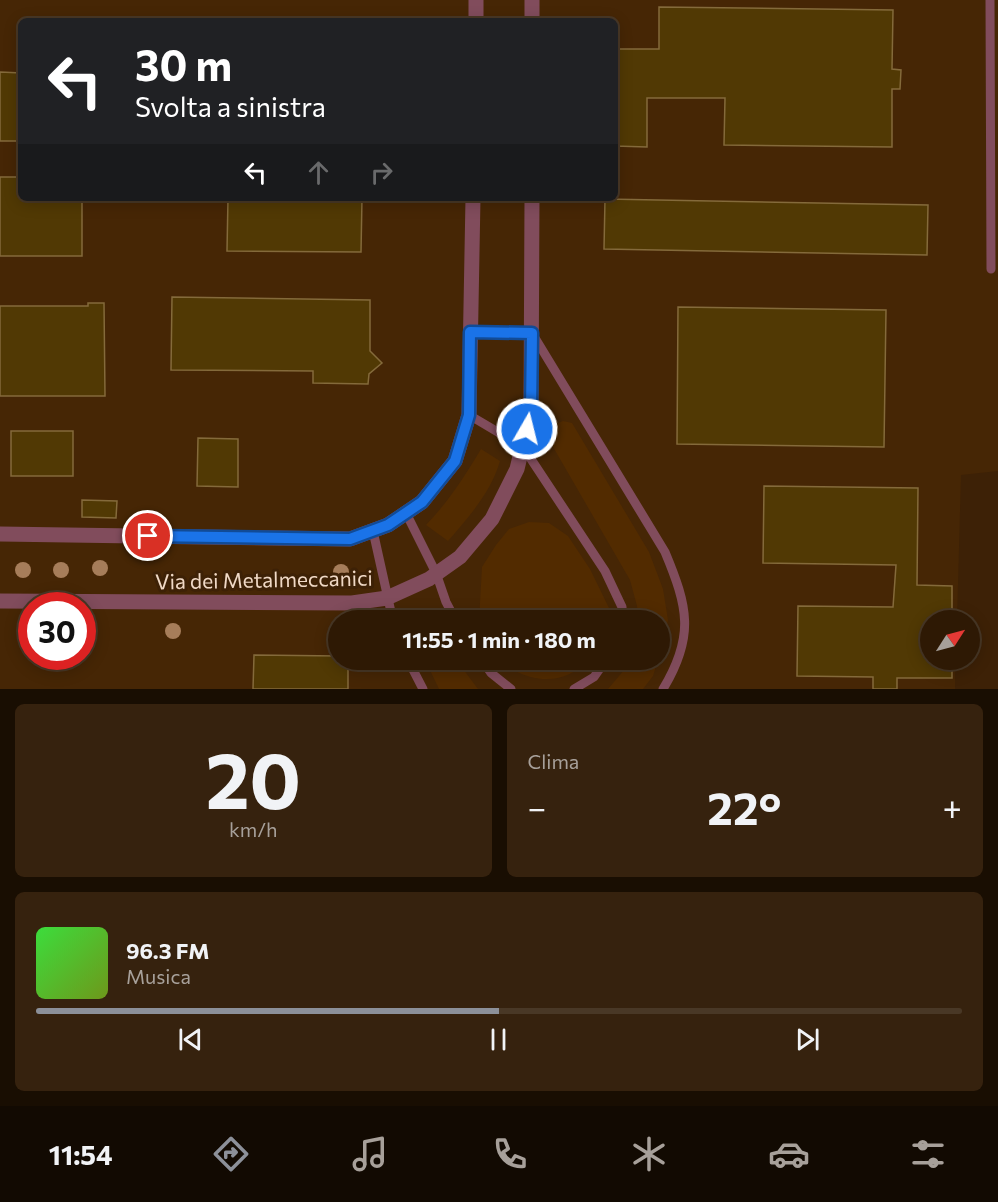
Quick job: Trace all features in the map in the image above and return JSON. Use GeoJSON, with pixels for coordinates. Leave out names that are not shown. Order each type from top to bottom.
{"type":"FeatureCollection","features":[{"type":"Feature","properties":{"kind":"street"},"geometry":{"type":"LineString","coordinates":[[476,0],[476,18]]}},
{"type":"Feature","properties":{"kind":"street"},"geometry":{"type":"LineString","coordinates":[[532,0],[532,18]]}},
{"type":"Feature","properties":{"kind":"street","name":"Via dei Metalmeccanici"},"geometry":{"type":"LineString","coordinates":[[0,534],[350,539],[388,525],[422,502],[455,461],[469,415],[473,201]]}},
{"type":"Feature","properties":{"kind":"street","name":"Via dei Metalmeccanici"},"geometry":{"type":"LineString","coordinates":[[0,601],[352,603],[387,598],[436,573],[460,557],[492,519],[518,470],[531,411],[532,201]]}},
{"type":"Feature","properties":{"kind":"lane"},"geometry":{"type":"LineString","coordinates":[[990,0],[991,269]]}},
{"type":"Feature","properties":{"kind":"lane"},"geometry":{"type":"LineString","coordinates":[[470,332],[532,333],[665,552],[678,584],[686,617],[682,646],[663,689]]}},
{"type":"Feature","properties":{"kind":"lane"},"geometry":{"type":"LineString","coordinates":[[469,415],[523,447],[605,571],[622,610]]}},
{"type":"Feature","properties":{"kind":"lane"},"geometry":{"type":"LineString","coordinates":[[406,513],[436,573],[450,610]]}},
{"type":"Feature","properties":{"kind":"lane"},"geometry":{"type":"LineString","coordinates":[[373,531],[390,610]]}},
{"type":"Feature","properties":{"kind":"lane"},"geometry":{"type":"LineString","coordinates":[[413,670],[423,689]]}},
{"type":"Feature","properties":{"kind":"lane"},"geometry":{"type":"LineString","coordinates":[[489,670],[511,689]]}},
{"type":"Feature","properties":{"kind":"lane"},"geometry":{"type":"LineString","coordinates":[[574,689],[594,677],[599,670]]}},
{"type":"Feature","properties":{"kind":"shaded area"},"geometry":{"type":"Polygon","coordinates":[[[0,0],[998,0],[998,471],[961,475],[957,610],[920,610],[920,670],[955,670],[955,689],[0,689],[0,0]]]}},
{"type":"Feature","properties":{"kind":"shaded area"},"geometry":{"type":"Polygon","coordinates":[[[563,421],[572,423],[649,552],[663,589],[666,610],[637,610],[630,580],[549,440],[552,428],[563,421]]]}},
{"type":"Feature","properties":{"kind":"shaded area"},"geometry":{"type":"Polygon","coordinates":[[[481,449],[500,461],[491,483],[478,504],[448,541],[426,525],[456,488],[481,449]]]}},
{"type":"Feature","properties":{"kind":"shaded area"},"geometry":{"type":"Polygon","coordinates":[[[529,522],[549,523],[568,536],[590,569],[609,610],[480,610],[482,567],[509,529],[529,522]]]}},
{"type":"Feature","properties":{"kind":"shaded area"},"geometry":{"type":"Polygon","coordinates":[[[430,670],[464,670],[478,689],[439,689],[430,670]]]}},
{"type":"Feature","properties":{"kind":"shaded area"},"geometry":{"type":"Polygon","coordinates":[[[513,670],[576,670],[554,679],[535,678],[513,670]]]}},
{"type":"Feature","properties":{"kind":"shaded area"},"geometry":{"type":"Polygon","coordinates":[[[624,670],[655,670],[643,689],[608,689],[624,670]]]}},
{"type":"Feature","properties":{"kind":"building"},"geometry":{"type":"Polygon","coordinates":[[[659,7],[893,10],[892,69],[901,70],[900,89],[892,89],[892,147],[724,145],[725,98],[647,98],[647,147],[618,146],[618,49],[659,49],[659,7]]]}},
{"type":"Feature","properties":{"kind":"building"},"geometry":{"type":"Polygon","coordinates":[[[0,72],[18,73],[18,141],[0,141],[0,72]]]}},
{"type":"Feature","properties":{"kind":"building"},"geometry":{"type":"Polygon","coordinates":[[[0,177],[18,177],[18,201],[82,201],[82,256],[0,256],[0,177]]]}},
{"type":"Feature","properties":{"kind":"building"},"geometry":{"type":"Polygon","coordinates":[[[618,199],[928,205],[927,255],[604,249],[605,201],[618,199]]]}},
{"type":"Feature","properties":{"kind":"building"},"geometry":{"type":"Polygon","coordinates":[[[228,201],[362,201],[361,252],[227,251],[228,201]]]}},
{"type":"Feature","properties":{"kind":"building"},"geometry":{"type":"Polygon","coordinates":[[[172,297],[370,300],[370,351],[382,363],[369,374],[368,384],[313,383],[313,371],[171,370],[172,297]]]}},
{"type":"Feature","properties":{"kind":"building"},"geometry":{"type":"Polygon","coordinates":[[[88,303],[104,303],[105,396],[0,396],[0,306],[88,306],[88,303]]]}},
{"type":"Feature","properties":{"kind":"building"},"geometry":{"type":"Polygon","coordinates":[[[678,307],[886,310],[884,447],[677,444],[678,307]]]}},
{"type":"Feature","properties":{"kind":"building"},"geometry":{"type":"Polygon","coordinates":[[[11,431],[73,431],[73,476],[11,476],[11,431]]]}},
{"type":"Feature","properties":{"kind":"building"},"geometry":{"type":"Polygon","coordinates":[[[198,438],[238,439],[238,487],[197,486],[198,438]]]}},
{"type":"Feature","properties":{"kind":"building"},"geometry":{"type":"Polygon","coordinates":[[[764,486],[918,488],[917,585],[952,586],[952,610],[920,610],[920,670],[952,670],[952,678],[897,678],[897,689],[873,689],[873,677],[797,676],[798,606],[893,607],[896,565],[763,563],[764,486]]]}},
{"type":"Feature","properties":{"kind":"building"},"geometry":{"type":"Polygon","coordinates":[[[82,500],[117,501],[116,518],[82,517],[82,500]]]}},
{"type":"Feature","properties":{"kind":"building"},"geometry":{"type":"Polygon","coordinates":[[[254,655],[328,656],[328,670],[348,670],[348,689],[253,689],[254,655]]]}},
{"type":"Feature","properties":{"kind":"route"},"geometry":{"type":"LineString","coordinates":[[148,536],[350,539],[388,525],[422,502],[455,461],[469,415],[470,332],[532,333],[531,411],[527,429]]}}]}
